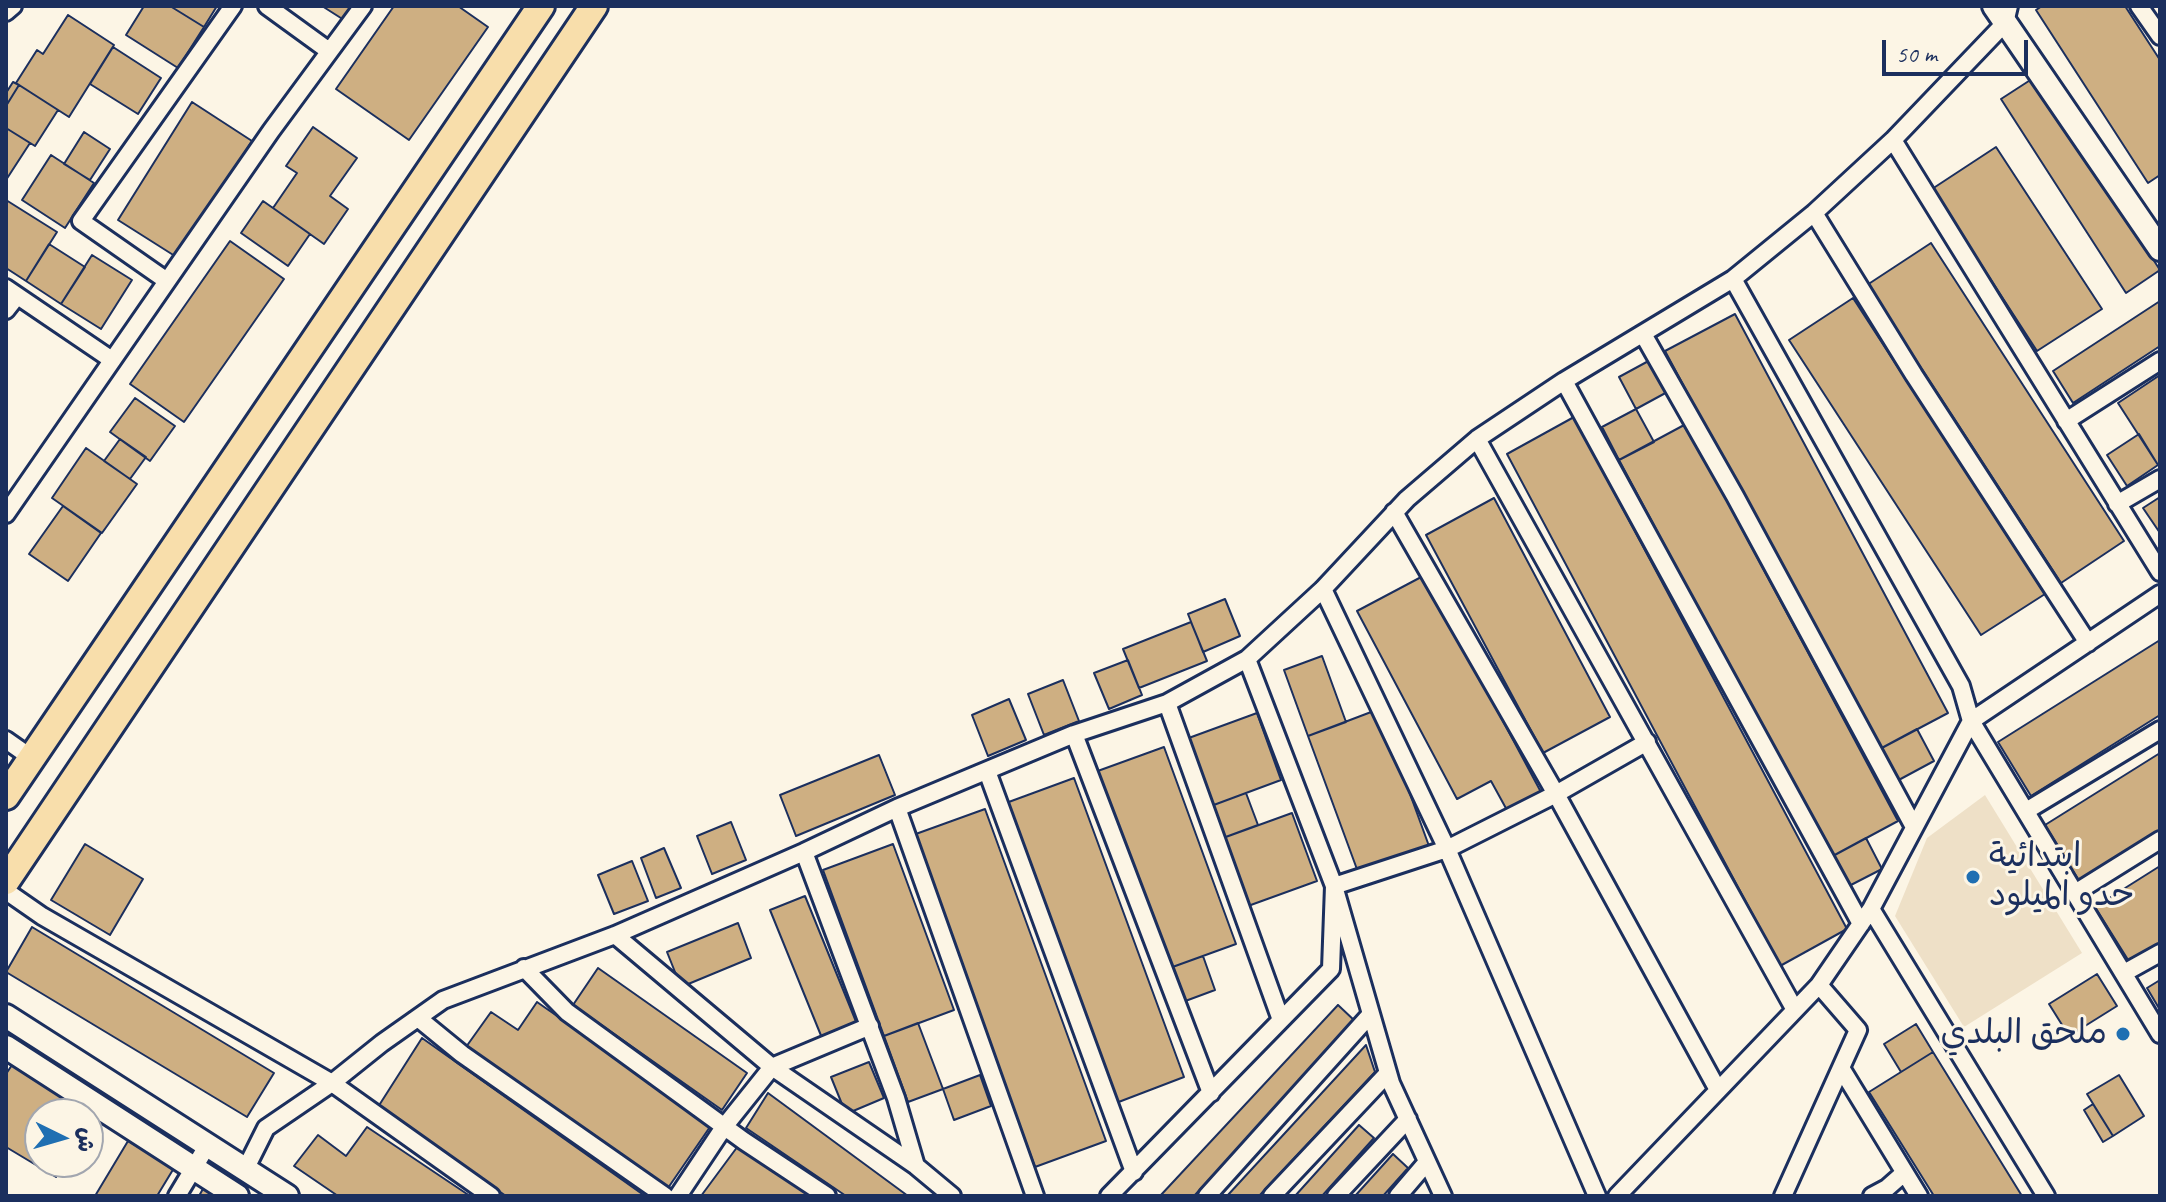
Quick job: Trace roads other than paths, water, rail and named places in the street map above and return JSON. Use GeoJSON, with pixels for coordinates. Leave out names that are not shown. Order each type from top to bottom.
{"type":"FeatureCollection","features":[{"type":"Feature","properties":{"kind":"main road"},"geometry":{"type":"LineString","coordinates":[[6,796],[541,6]]}},
{"type":"Feature","properties":{"kind":"main road"},"geometry":{"type":"LineString","coordinates":[[6,881],[594,6]]}},
{"type":"Feature","properties":{"kind":"main road"},"geometry":{"type":"LineString","coordinates":[[2003,12],[2160,249]]}},
{"type":"Feature","properties":{"kind":"main road"},"geometry":{"type":"LineString","coordinates":[[6,1016],[287,1196]]}},
{"type":"Feature","properties":{"kind":"main road"},"geometry":{"type":"LineString","coordinates":[[6,1047],[237,1196]]}},
{"type":"Feature","properties":{"kind":"street"},"geometry":{"type":"LineString","coordinates":[[6,12],[13,6]]}},
{"type":"Feature","properties":{"kind":"street"},"geometry":{"type":"LineString","coordinates":[[167,281],[81,221],[233,6]]}},
{"type":"Feature","properties":{"kind":"street"},"geometry":{"type":"LineString","coordinates":[[267,6],[329,51]]}},
{"type":"Feature","properties":{"kind":"street"},"geometry":{"type":"LineString","coordinates":[[6,514],[271,131],[363,6]]}},
{"type":"Feature","properties":{"kind":"street"},"geometry":{"type":"LineString","coordinates":[[2139,6],[2160,36]]}},
{"type":"Feature","properties":{"kind":"street"},"geometry":{"type":"LineString","coordinates":[[245,1170],[266,1128],[443,1000],[615,935],[897,808],[1074,734],[1167,703],[1247,659],[1323,589],[1394,512],[1477,439],[1564,381],[1733,279],[1814,213],[1893,140],[2003,12]]}},
{"type":"Feature","properties":{"kind":"street"},"geometry":{"type":"LineString","coordinates":[[1893,140],[2160,572]]}},
{"type":"Feature","properties":{"kind":"street"},"geometry":{"type":"LineString","coordinates":[[1814,213],[1914,375],[2088,643]]}},
{"type":"Feature","properties":{"kind":"street"},"geometry":{"type":"LineString","coordinates":[[1733,279],[1961,686],[1971,721],[2160,1034]]}},
{"type":"Feature","properties":{"kind":"street"},"geometry":{"type":"LineString","coordinates":[[6,310],[11,292],[112,360]]}},
{"type":"Feature","properties":{"kind":"street"},"geometry":{"type":"LineString","coordinates":[[1643,334],[1735,496],[1914,827]]}},
{"type":"Feature","properties":{"kind":"street"},"geometry":{"type":"LineString","coordinates":[[2066,421],[2160,361]]}},
{"type":"Feature","properties":{"kind":"street"},"geometry":{"type":"LineString","coordinates":[[1564,381],[1861,924]]}},
{"type":"Feature","properties":{"kind":"street"},"geometry":{"type":"LineString","coordinates":[[1477,439],[1795,1010]]}},
{"type":"Feature","properties":{"kind":"street"},"geometry":{"type":"LineString","coordinates":[[2117,504],[2160,479]]}},
{"type":"Feature","properties":{"kind":"street"},"geometry":{"type":"LineString","coordinates":[[1394,512],[1556,794],[1718,1090]]}},
{"type":"Feature","properties":{"kind":"street"},"geometry":{"type":"LineString","coordinates":[[1323,589],[1447,849],[1597,1196]]}},
{"type":"Feature","properties":{"kind":"street"},"geometry":{"type":"LineString","coordinates":[[1617,1196],[1819,985],[1871,909],[1971,721],[2160,594]]}},
{"type":"Feature","properties":{"kind":"street"},"geometry":{"type":"LineString","coordinates":[[1247,659],[1334,886],[1388,1073],[1443,1196]]}},
{"type":"Feature","properties":{"kind":"street"},"geometry":{"type":"LineString","coordinates":[[1167,703],[1281,1020]]}},
{"type":"Feature","properties":{"kind":"street"},"geometry":{"type":"LineString","coordinates":[[2026,811],[2160,730]]}},
{"type":"Feature","properties":{"kind":"street"},"geometry":{"type":"LineString","coordinates":[[1074,734],[1211,1093]]}},
{"type":"Feature","properties":{"kind":"street"},"geometry":{"type":"LineString","coordinates":[[6,740],[33,759]]}},
{"type":"Feature","properties":{"kind":"street"},"geometry":{"type":"LineString","coordinates":[[1334,886],[1447,849],[1556,794],[1647,742]]}},
{"type":"Feature","properties":{"kind":"street"},"geometry":{"type":"LineString","coordinates":[[987,771],[1134,1172]]}},
{"type":"Feature","properties":{"kind":"street"},"geometry":{"type":"LineString","coordinates":[[897,808],[1035,1196]]}},
{"type":"Feature","properties":{"kind":"street"},"geometry":{"type":"LineString","coordinates":[[2075,893],[2160,840]]}},
{"type":"Feature","properties":{"kind":"street"},"geometry":{"type":"LineString","coordinates":[[804,852],[896,1098],[916,1166]]}},
{"type":"Feature","properties":{"kind":"street"},"geometry":{"type":"LineString","coordinates":[[1109,1196],[1331,969],[1334,886]]}},
{"type":"Feature","properties":{"kind":"street"},"geometry":{"type":"LineString","coordinates":[[6,891],[42,916],[332,1083],[491,1196]]}},
{"type":"Feature","properties":{"kind":"street"},"geometry":{"type":"LineString","coordinates":[[1871,909],[2046,1196]]}},
{"type":"Feature","properties":{"kind":"street"},"geometry":{"type":"LineString","coordinates":[[615,935],[772,1067],[916,1166],[952,1196]]}},
{"type":"Feature","properties":{"kind":"street"},"geometry":{"type":"LineString","coordinates":[[2124,973],[2160,953]]}},
{"type":"Feature","properties":{"kind":"street"},"geometry":{"type":"LineString","coordinates":[[524,968],[567,1012],[724,1127],[827,1196]]}},
{"type":"Feature","properties":{"kind":"street"},"geometry":{"type":"LineString","coordinates":[[1783,1196],[1858,1030],[1819,985]]}},
{"type":"Feature","properties":{"kind":"street"},"geometry":{"type":"LineString","coordinates":[[1207,1196],[1370,1015]]}},
{"type":"Feature","properties":{"kind":"street"},"geometry":{"type":"LineString","coordinates":[[418,1018],[462,1054],[665,1196]]}},
{"type":"Feature","properties":{"kind":"street"},"geometry":{"type":"LineString","coordinates":[[678,1196],[724,1127],[772,1067],[870,1026]]}},
{"type":"Feature","properties":{"kind":"street"},"geometry":{"type":"LineString","coordinates":[[1841,1068],[1919,1196]]}},
{"type":"Feature","properties":{"kind":"street"},"geometry":{"type":"LineString","coordinates":[[1272,1196],[1388,1073]]}},
{"type":"Feature","properties":{"kind":"street"},"geometry":{"type":"LineString","coordinates":[[1336,1196],[1408,1119]]}},
{"type":"Feature","properties":{"kind":"street"},"geometry":{"type":"LineString","coordinates":[[177,1196],[207,1146]]}},
{"type":"Feature","properties":{"kind":"street"},"geometry":{"type":"LineString","coordinates":[[1398,1196],[1427,1162]]}},
{"type":"Feature","properties":{"kind":"street"},"geometry":{"type":"LineString","coordinates":[[1872,1196],[1904,1173]]}},
{"type":"Feature","properties":{"kind":"place","name":"ابتدائية حدو الميلود"},"geometry":{"type":"Point","coordinates":[1973,877]}},
{"type":"Feature","properties":{"kind":"place","name":"ملحق البلدي"},"geometry":{"type":"Point","coordinates":[2123,1034]}}]}
